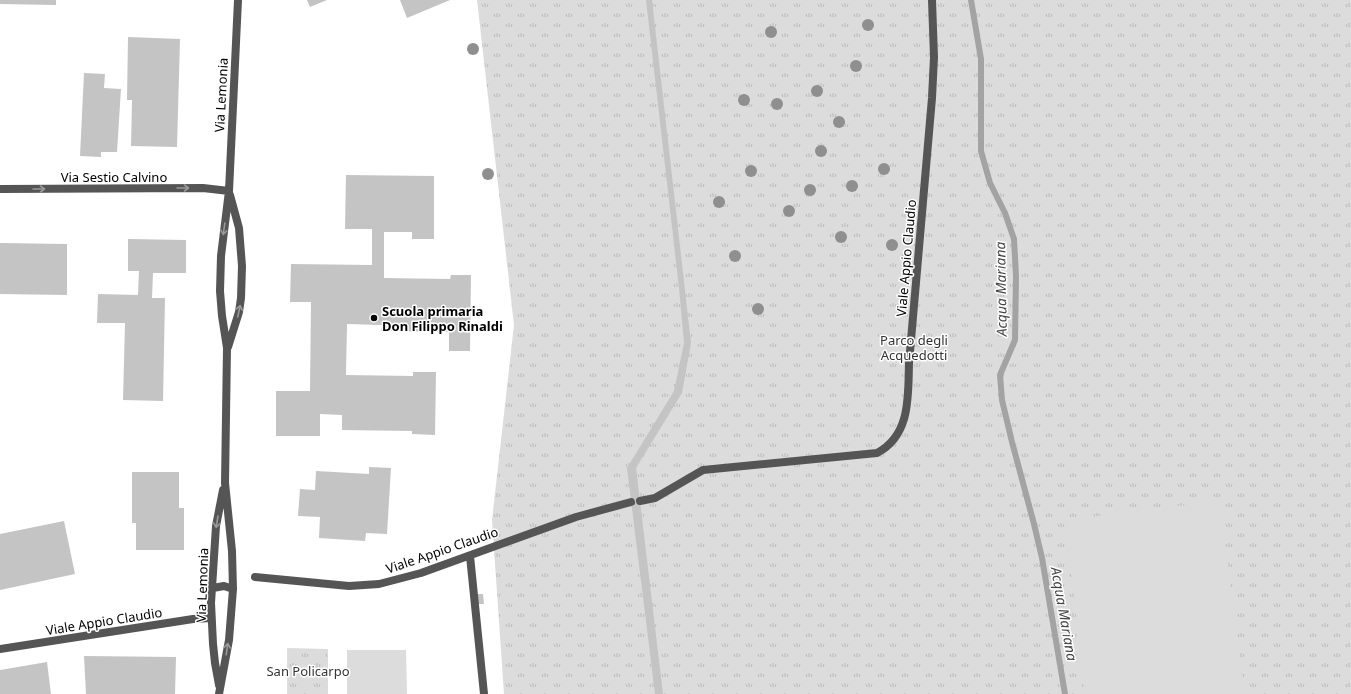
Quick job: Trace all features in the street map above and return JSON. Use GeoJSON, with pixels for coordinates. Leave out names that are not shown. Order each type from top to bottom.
{"type":"FeatureCollection","features":[{"type":"Feature","properties":{"kind":"street","name":"Via Lemonia"},"geometry":{"type":"LineString","coordinates":[[219,690],[229,640],[233,589],[232,552],[224,483],[227,348],[220,291],[221,256],[229,191],[238,0]]}},
{"type":"Feature","properties":{"kind":"street","name":"Viale Appio Claudio"},"geometry":{"type":"LineString","coordinates":[[255,577],[349,586],[371,585],[412,576],[576,516],[636,501],[655,498],[703,470],[877,453],[886,448],[896,437],[904,421],[908,402],[909,363],[932,98],[934,57],[932,0]]}},
{"type":"Feature","properties":{"kind":"street","name":"Via Sestio Calvino"},"geometry":{"type":"LineString","coordinates":[[0,189],[203,188],[229,191]]}},
{"type":"Feature","properties":{"kind":"street","name":"Via Lemonia"},"geometry":{"type":"LineString","coordinates":[[227,348],[239,312],[242,266],[239,228],[229,191]]}},
{"type":"Feature","properties":{"kind":"street","name":"Via Lemonia"},"geometry":{"type":"LineString","coordinates":[[219,690],[211,618],[216,526],[224,483]]}},
{"type":"Feature","properties":{"kind":"street"},"geometry":{"type":"LineString","coordinates":[[470,556],[484,694]]}},
{"type":"Feature","properties":{"kind":"street"},"geometry":{"type":"LineString","coordinates":[[213,588],[224,586],[233,589]]}},
{"type":"Feature","properties":{"kind":"street","name":"Viale Appio Claudio"},"geometry":{"type":"LineString","coordinates":[[0,649],[193,619],[211,618]]}},
{"type":"Feature","properties":{"kind":"green space","name":"Parco degli Acquedotti"},"geometry":{"type":"Polygon","coordinates":[[[477,0],[1351,0],[1351,694],[504,694],[492,520],[514,325],[477,0]]]}},
{"type":"Feature","properties":{"kind":"green space"},"geometry":{"type":"Polygon","coordinates":[[[1220,501],[1244,694],[1085,694],[1065,520],[1220,501]]]}},
{"type":"Feature","properties":{"kind":"green space","name":"San Policarpo"},"geometry":{"type":"Polygon","coordinates":[[[287,648],[328,649],[328,694],[287,694],[287,648]]]}},
{"type":"Feature","properties":{"kind":"green space"},"geometry":{"type":"Polygon","coordinates":[[[347,650],[406,650],[407,694],[347,694],[347,650]]]}},
{"type":"Feature","properties":{"kind":"building"},"geometry":{"type":"Polygon","coordinates":[[[0,0],[56,0],[56,5],[0,4],[0,0]]]}},
{"type":"Feature","properties":{"kind":"building"},"geometry":{"type":"Polygon","coordinates":[[[307,0],[327,0],[310,7],[307,0]]]}},
{"type":"Feature","properties":{"kind":"building"},"geometry":{"type":"Polygon","coordinates":[[[400,0],[450,0],[407,18],[400,0]]]}},
{"type":"Feature","properties":{"kind":"building"},"geometry":{"type":"Polygon","coordinates":[[[646,0],[652,0],[691,343],[682,393],[636,468],[663,694],[655,694],[627,468],[674,391],[684,343],[646,0]]]}},
{"type":"Feature","properties":{"kind":"building"},"geometry":{"type":"Polygon","coordinates":[[[128,37],[180,39],[177,147],[131,146],[132,100],[127,100],[128,37]]]}},
{"type":"Feature","properties":{"kind":"building"},"geometry":{"type":"Polygon","coordinates":[[[84,73],[105,74],[104,88],[121,89],[117,152],[101,152],[101,157],[80,156],[84,73]]]}},
{"type":"Feature","properties":{"kind":"building"},"geometry":{"type":"Polygon","coordinates":[[[346,175],[434,176],[434,239],[412,239],[412,232],[384,232],[384,278],[450,279],[451,275],[471,275],[470,351],[449,351],[449,332],[381,331],[382,325],[347,324],[346,375],[413,376],[413,372],[436,372],[435,435],[412,434],[412,431],[342,430],[342,415],[320,414],[320,436],[276,436],[276,391],[310,391],[311,302],[290,302],[291,264],[372,265],[372,229],[345,229],[346,175]]]}},
{"type":"Feature","properties":{"kind":"building"},"geometry":{"type":"Polygon","coordinates":[[[128,239],[186,240],[186,273],[153,273],[152,298],[165,298],[163,401],[123,400],[125,323],[97,323],[98,294],[138,295],[139,271],[128,271],[128,239]]]}},
{"type":"Feature","properties":{"kind":"building"},"geometry":{"type":"Polygon","coordinates":[[[0,243],[67,244],[67,295],[0,294],[0,243]]]}},
{"type":"Feature","properties":{"kind":"building"},"geometry":{"type":"Polygon","coordinates":[[[369,467],[391,468],[387,534],[366,533],[365,541],[319,538],[320,517],[298,516],[300,489],[315,490],[316,471],[369,474],[369,467]]]}},
{"type":"Feature","properties":{"kind":"building"},"geometry":{"type":"Polygon","coordinates":[[[132,472],[179,472],[179,508],[184,508],[184,550],[136,550],[136,523],[132,523],[132,472]]]}},
{"type":"Feature","properties":{"kind":"building"},"geometry":{"type":"Polygon","coordinates":[[[64,521],[75,574],[0,590],[0,534],[64,521]]]}},
{"type":"Feature","properties":{"kind":"building"},"geometry":{"type":"Polygon","coordinates":[[[475,594],[483,594],[484,604],[476,604],[475,594]]]}},
{"type":"Feature","properties":{"kind":"building"},"geometry":{"type":"Polygon","coordinates":[[[84,656],[176,657],[175,694],[86,694],[84,656]]]}},
{"type":"Feature","properties":{"kind":"building"},"geometry":{"type":"Polygon","coordinates":[[[47,662],[51,694],[0,694],[0,670],[47,662]]]}},
{"type":"Feature","properties":{"kind":"waterway","name":"Acqua Mariana"},"geometry":{"type":"LineString","coordinates":[[971,0],[981,59],[981,151],[990,183],[1005,213],[1014,239],[1016,276],[1015,340],[1000,375],[1002,400],[1042,558],[1065,694]]}},
{"type":"Feature","properties":{"kind":"place","name":"Scuola primaria Don Filippo Rinaldi"},"geometry":{"type":"Point","coordinates":[374,318]}}]}
